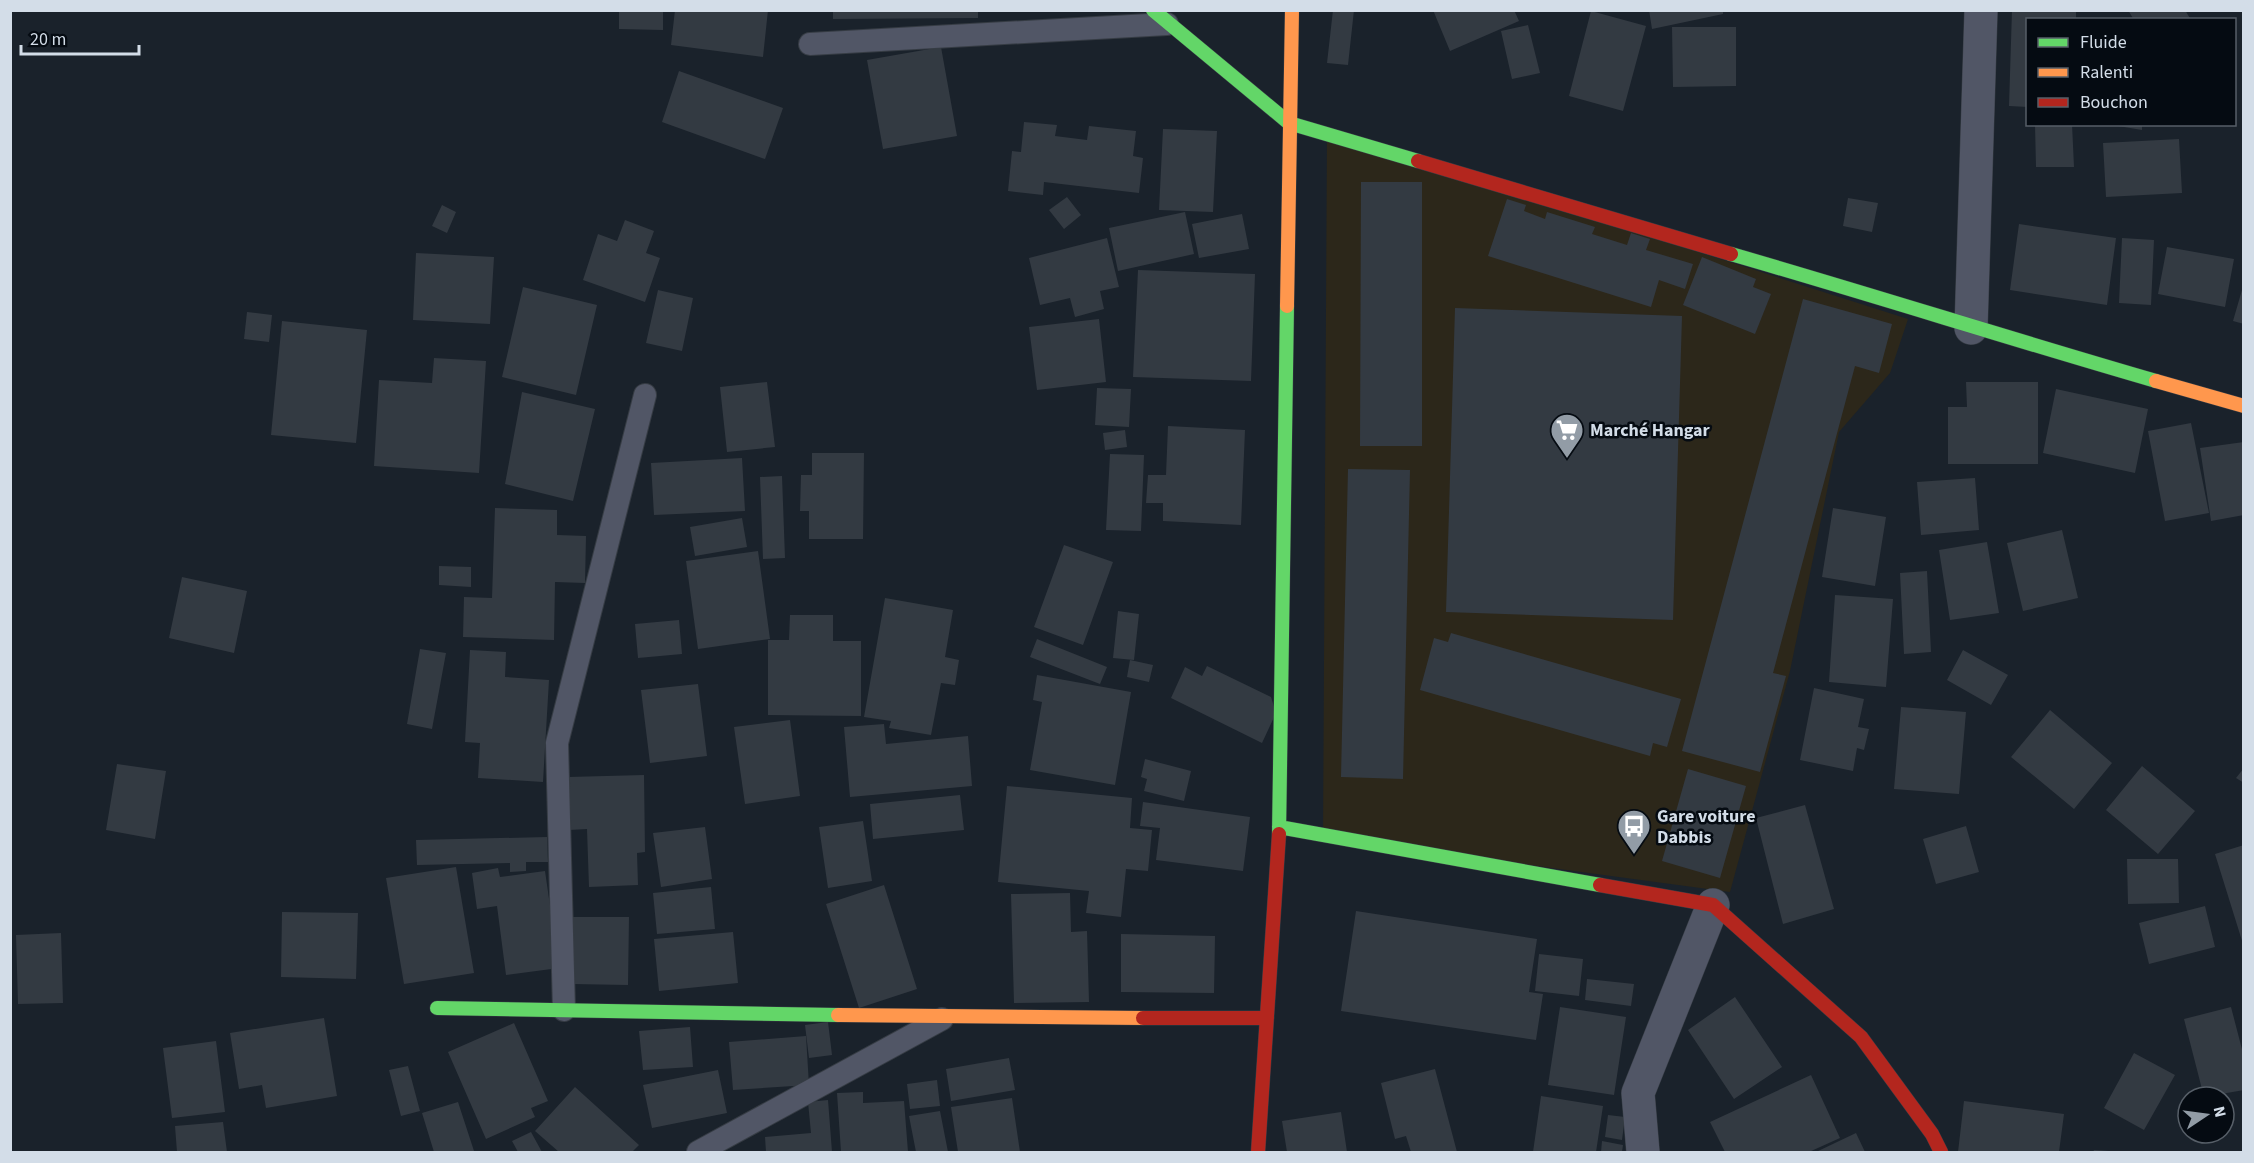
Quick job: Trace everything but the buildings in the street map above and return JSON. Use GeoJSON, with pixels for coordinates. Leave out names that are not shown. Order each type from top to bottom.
{"type":"FeatureCollection","features":[{"type":"Feature","properties":{"kind":"street"},"geometry":{"type":"LineString","coordinates":[[1258,1152],[1279,827],[1292,10]]}},
{"type":"Feature","properties":{"kind":"street"},"geometry":{"type":"LineString","coordinates":[[1971,328],[1981,10]]}},
{"type":"Feature","properties":{"kind":"street"},"geometry":{"type":"LineString","coordinates":[[1160,17],[1289,123],[1902,304],[1971,328],[2244,406]]}},
{"type":"Feature","properties":{"kind":"street"},"geometry":{"type":"LineString","coordinates":[[1279,827],[1713,905],[1861,1037],[1932,1134],[1941,1152]]}},
{"type":"Feature","properties":{"kind":"street"},"geometry":{"type":"LineString","coordinates":[[1643,1152],[1638,1094],[1713,905]]}},
{"type":"Feature","properties":{"kind":"street"},"geometry":{"type":"LineString","coordinates":[[437,1008],[944,1017],[1267,1018]]}},
{"type":"Feature","properties":{"kind":"lane"},"geometry":{"type":"LineString","coordinates":[[810,44],[1160,17]]}},
{"type":"Feature","properties":{"kind":"lane"},"geometry":{"type":"LineString","coordinates":[[564,1010],[557,743],[645,395]]}},
{"type":"Feature","properties":{"kind":"lane"},"geometry":{"type":"LineString","coordinates":[[699,1152],[944,1017]]}},
{"type":"Feature","properties":{"kind":"shaded area"},"geometry":{"type":"Polygon","coordinates":[[[1327,133],[1908,319],[1890,373],[1839,432],[1790,671],[1730,892],[1323,837],[1327,133]]]}},
{"type":"Feature","properties":{"kind":"traffic: fast"},"geometry":{"type":"LineString","coordinates":[[1153,10],[1289,123],[1418,161]]}},
{"type":"Feature","properties":{"kind":"traffic: fast"},"geometry":{"type":"LineString","coordinates":[[1731,254],[2156,381]]}},
{"type":"Feature","properties":{"kind":"traffic: fast"},"geometry":{"type":"LineString","coordinates":[[1279,834],[1287,306]]}},
{"type":"Feature","properties":{"kind":"traffic: fast"},"geometry":{"type":"LineString","coordinates":[[1279,827],[1600,885]]}},
{"type":"Feature","properties":{"kind":"traffic: fast"},"geometry":{"type":"LineString","coordinates":[[437,1008],[838,1015]]}},
{"type":"Feature","properties":{"kind":"traffic: slow"},"geometry":{"type":"LineString","coordinates":[[1287,306],[1292,10]]}},
{"type":"Feature","properties":{"kind":"traffic: slow"},"geometry":{"type":"LineString","coordinates":[[2156,381],[2244,406]]}},
{"type":"Feature","properties":{"kind":"traffic: slow"},"geometry":{"type":"LineString","coordinates":[[838,1015],[1143,1018]]}},
{"type":"Feature","properties":{"kind":"traffic: jam"},"geometry":{"type":"LineString","coordinates":[[1418,161],[1731,254]]}},
{"type":"Feature","properties":{"kind":"traffic: jam"},"geometry":{"type":"LineString","coordinates":[[1258,1152],[1279,834]]}},
{"type":"Feature","properties":{"kind":"traffic: jam"},"geometry":{"type":"LineString","coordinates":[[1600,885],[1713,905],[1861,1037],[1932,1134],[1941,1152]]}},
{"type":"Feature","properties":{"kind":"traffic: jam"},"geometry":{"type":"LineString","coordinates":[[1143,1018],[1267,1018]]}},
{"type":"Feature","properties":{"kind":"place","name":"Marché Hangar"},"geometry":{"type":"Point","coordinates":[1567,459]}},
{"type":"Feature","properties":{"kind":"place","name":"Gare voiture Dabbis"},"geometry":{"type":"Point","coordinates":[1634,855]}}]}
